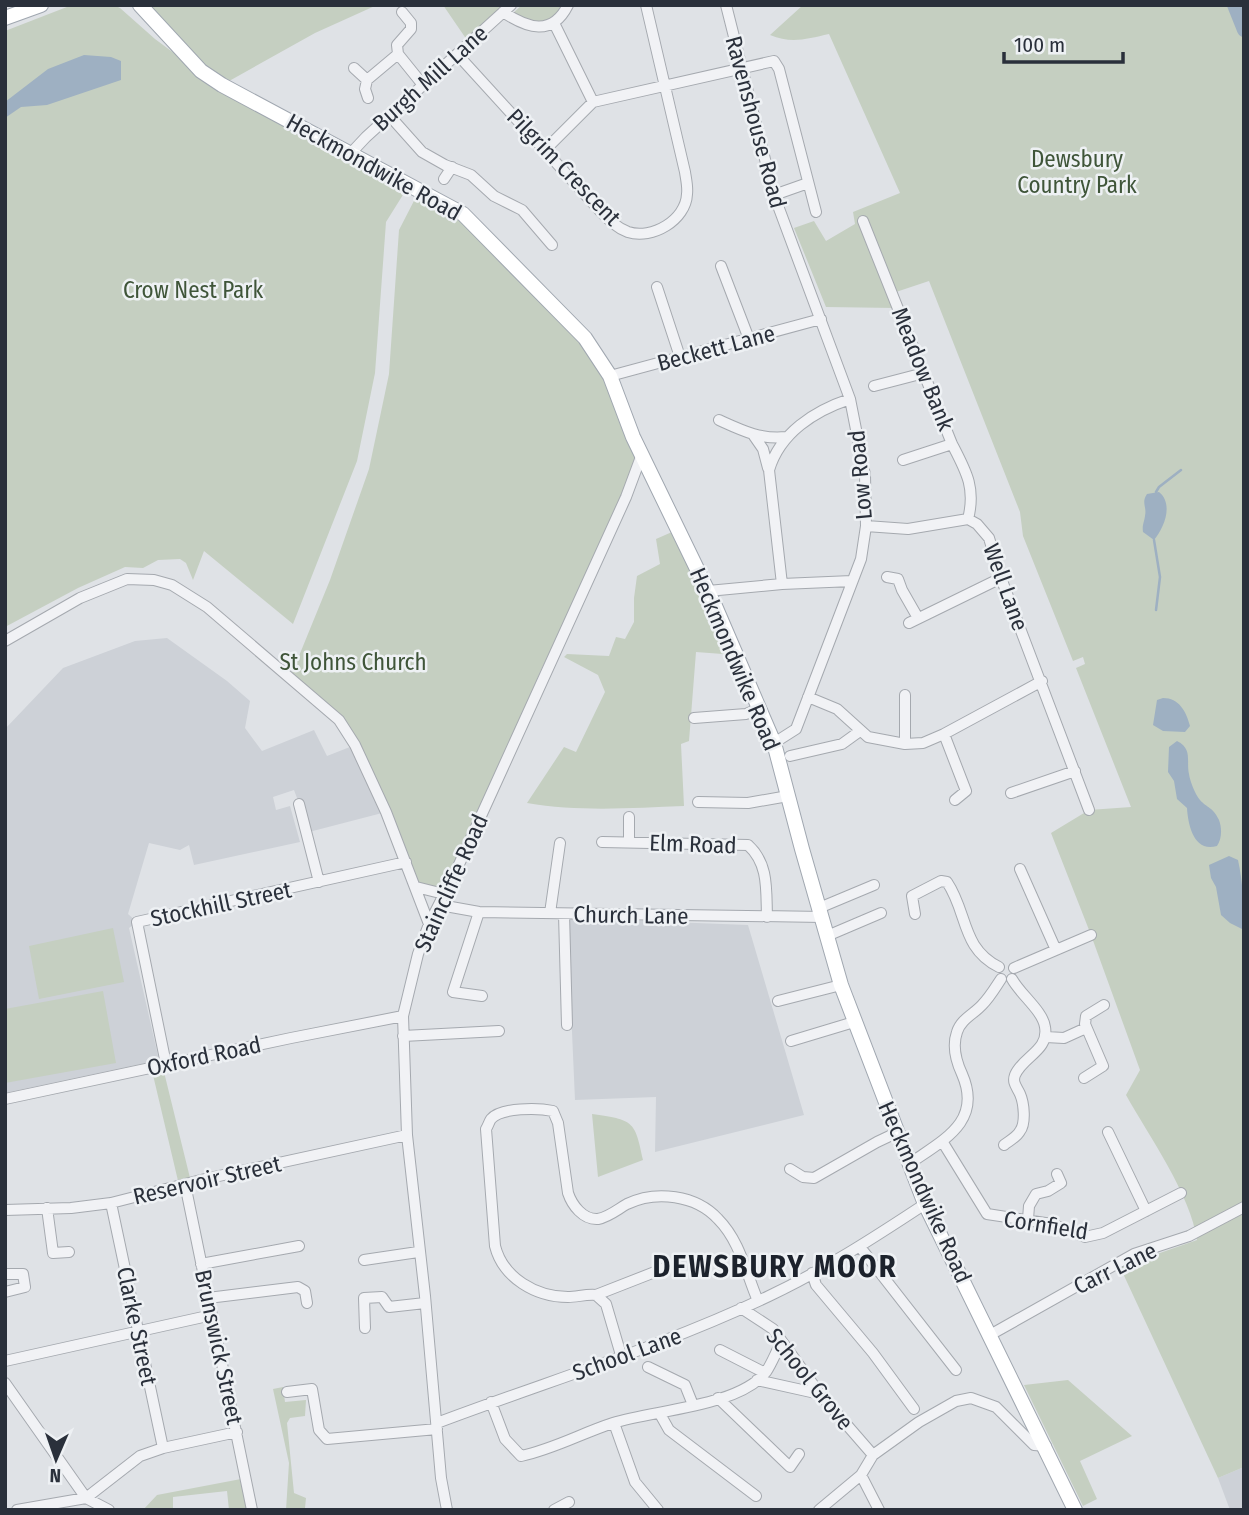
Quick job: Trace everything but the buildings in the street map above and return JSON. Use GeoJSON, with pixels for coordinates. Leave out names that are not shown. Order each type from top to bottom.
{"type":"FeatureCollection","features":[{"type":"Feature","properties":{"kind":"main road"},"geometry":{"type":"LineString","coordinates":[[5,18],[41,5]]}},
{"type":"Feature","properties":{"kind":"main road","name":"Heckmondwike Road"},"geometry":{"type":"LineString","coordinates":[[140,5],[201,71],[222,85],[463,214],[585,338],[610,376],[633,438],[708,591],[774,743],[841,985],[925,1204],[1075,1510]]}},
{"type":"Feature","properties":{"kind":"street"},"geometry":{"type":"LineString","coordinates":[[507,9],[520,23],[538,28],[554,23],[568,5]]}},
{"type":"Feature","properties":{"kind":"street","name":"Pilgrim Crescent"},"geometry":{"type":"LineString","coordinates":[[457,54],[615,225],[630,233],[643,234],[677,219],[688,197],[685,172],[646,5]]}},
{"type":"Feature","properties":{"kind":"street","name":"Ravenshouse Road"},"geometry":{"type":"LineString","coordinates":[[726,5],[774,195],[788,238]]}},
{"type":"Feature","properties":{"kind":"street","name":"Burgh Mill Lane"},"geometry":{"type":"LineString","coordinates":[[351,153],[507,9]]}},
{"type":"Feature","properties":{"kind":"street"},"geometry":{"type":"LineString","coordinates":[[402,12],[411,23],[411,29],[397,46],[398,54],[423,85]]}},
{"type":"Feature","properties":{"kind":"street"},"geometry":{"type":"LineString","coordinates":[[554,23],[593,102]]}},
{"type":"Feature","properties":{"kind":"street"},"geometry":{"type":"LineString","coordinates":[[368,98],[365,89],[367,80],[398,54]]}},
{"type":"Feature","properties":{"kind":"street"},"geometry":{"type":"LineString","coordinates":[[545,150],[593,102],[774,61],[779,69],[816,212]]}},
{"type":"Feature","properties":{"kind":"street"},"geometry":{"type":"LineString","coordinates":[[354,68],[367,80]]}},
{"type":"Feature","properties":{"kind":"street"},"geometry":{"type":"LineString","coordinates":[[389,116],[422,152],[471,175],[494,196],[522,210],[552,245]]}},
{"type":"Feature","properties":{"kind":"street"},"geometry":{"type":"LineString","coordinates":[[444,179],[452,167]]}},
{"type":"Feature","properties":{"kind":"street"},"geometry":{"type":"LineString","coordinates":[[774,195],[808,183]]}},
{"type":"Feature","properties":{"kind":"street","name":"Meadow Bank"},"geometry":{"type":"LineString","coordinates":[[863,221],[923,373],[969,478],[972,497],[968,519]]}},
{"type":"Feature","properties":{"kind":"street","name":"Low Road"},"geometry":{"type":"LineString","coordinates":[[774,743],[796,729],[861,559],[866,526],[865,475],[850,399],[788,238]]}},
{"type":"Feature","properties":{"kind":"street"},"geometry":{"type":"LineString","coordinates":[[721,266],[749,339]]}},
{"type":"Feature","properties":{"kind":"street"},"geometry":{"type":"LineString","coordinates":[[657,287],[680,356]]}},
{"type":"Feature","properties":{"kind":"street","name":"Beckett Lane"},"geometry":{"type":"LineString","coordinates":[[610,376],[821,319]]}},
{"type":"Feature","properties":{"kind":"street"},"geometry":{"type":"LineString","coordinates":[[874,386],[923,373]]}},
{"type":"Feature","properties":{"kind":"street"},"geometry":{"type":"LineString","coordinates":[[769,470],[774,453],[786,437],[826,407],[850,399]]}},
{"type":"Feature","properties":{"kind":"street"},"geometry":{"type":"LineString","coordinates":[[719,420],[754,436],[774,439],[786,437]]}},
{"type":"Feature","properties":{"kind":"street"},"geometry":{"type":"LineString","coordinates":[[754,436],[763,449],[769,470],[782,584]]}},
{"type":"Feature","properties":{"kind":"street"},"geometry":{"type":"LineString","coordinates":[[903,460],[953,444]]}},
{"type":"Feature","properties":{"kind":"street","name":"Staincliffe Road"},"geometry":{"type":"LineString","coordinates":[[447,1510],[441,1478],[407,1135],[403,1016],[418,954],[429,924],[626,498],[642,454]]}},
{"type":"Feature","properties":{"kind":"street","name":"Well Lane"},"geometry":{"type":"LineString","coordinates":[[866,526],[908,528],[968,519],[977,524],[989,538],[1001,578],[1089,810]]}},
{"type":"Feature","properties":{"kind":"street"},"geometry":{"type":"LineString","coordinates":[[887,577],[898,579],[910,604],[913,621],[1001,578]]}},
{"type":"Feature","properties":{"kind":"street"},"geometry":{"type":"LineString","coordinates":[[5,641],[80,598],[128,579],[154,580],[172,585],[207,607],[338,720],[355,745],[406,862],[429,924]]}},
{"type":"Feature","properties":{"kind":"street"},"geometry":{"type":"LineString","coordinates":[[708,591],[852,581]]}},
{"type":"Feature","properties":{"kind":"street"},"geometry":{"type":"LineString","coordinates":[[808,697],[837,709],[868,737],[905,744],[923,743],[1042,681]]}},
{"type":"Feature","properties":{"kind":"street"},"geometry":{"type":"LineString","coordinates":[[905,695],[905,744]]}},
{"type":"Feature","properties":{"kind":"street"},"geometry":{"type":"LineString","coordinates":[[694,718],[746,714],[760,708]]}},
{"type":"Feature","properties":{"kind":"street"},"geometry":{"type":"LineString","coordinates":[[790,756],[842,744],[860,731]]}},
{"type":"Feature","properties":{"kind":"street"},"geometry":{"type":"LineString","coordinates":[[944,734],[966,791],[955,800]]}},
{"type":"Feature","properties":{"kind":"street"},"geometry":{"type":"LineString","coordinates":[[1012,793],[1075,771]]}},
{"type":"Feature","properties":{"kind":"street"},"geometry":{"type":"LineString","coordinates":[[698,802],[748,803],[788,796]]}},
{"type":"Feature","properties":{"kind":"street"},"geometry":{"type":"LineString","coordinates":[[299,804],[319,882]]}},
{"type":"Feature","properties":{"kind":"street"},"geometry":{"type":"LineString","coordinates":[[629,817],[629,842]]}},
{"type":"Feature","properties":{"kind":"street","name":"Elm Road"},"geometry":{"type":"LineString","coordinates":[[602,842],[747,845],[758,855],[764,871],[767,917]]}},
{"type":"Feature","properties":{"kind":"street"},"geometry":{"type":"LineString","coordinates":[[550,913],[560,843]]}},
{"type":"Feature","properties":{"kind":"street","name":"Stockhill Street"},"geometry":{"type":"LineString","coordinates":[[166,1064],[137,922],[406,862]]}},
{"type":"Feature","properties":{"kind":"street"},"geometry":{"type":"LineString","coordinates":[[1020,869],[1056,950]]}},
{"type":"Feature","properties":{"kind":"street"},"geometry":{"type":"LineString","coordinates":[[915,915],[912,896],[941,881],[947,881],[958,902],[972,943],[981,956],[1007,973],[1042,1016],[1045,1037],[1043,1045],[1017,1071],[1014,1078],[1021,1099],[1023,1125],[1018,1135],[1004,1144]]}},
{"type":"Feature","properties":{"kind":"street"},"geometry":{"type":"LineString","coordinates":[[821,913],[874,885]]}},
{"type":"Feature","properties":{"kind":"street","name":"Church Lane"},"geometry":{"type":"LineString","coordinates":[[416,887],[442,900],[479,912],[767,917],[821,913]]}},
{"type":"Feature","properties":{"kind":"street"},"geometry":{"type":"LineString","coordinates":[[479,912],[453,992],[482,996]]}},
{"type":"Feature","properties":{"kind":"street"},"geometry":{"type":"LineString","coordinates":[[827,936],[881,913]]}},
{"type":"Feature","properties":{"kind":"street"},"geometry":{"type":"LineString","coordinates":[[564,914],[567,1025]]}},
{"type":"Feature","properties":{"kind":"street"},"geometry":{"type":"LineString","coordinates":[[909,1164],[942,1141],[963,1121],[967,1113],[965,1080],[956,1060],[957,1030],[968,1016],[981,1007],[1007,973],[1091,935]]}},
{"type":"Feature","properties":{"kind":"street"},"geometry":{"type":"LineString","coordinates":[[778,1000],[841,985]]}},
{"type":"Feature","properties":{"kind":"street"},"geometry":{"type":"LineString","coordinates":[[1084,1078],[1103,1066],[1086,1028],[1086,1016],[1104,1005]]}},
{"type":"Feature","properties":{"kind":"street","name":"Oxford Road"},"geometry":{"type":"LineString","coordinates":[[5,1099],[403,1016]]}},
{"type":"Feature","properties":{"kind":"street"},"geometry":{"type":"LineString","coordinates":[[790,1041],[854,1022]]}},
{"type":"Feature","properties":{"kind":"street"},"geometry":{"type":"LineString","coordinates":[[1045,1037],[1064,1038],[1086,1028]]}},
{"type":"Feature","properties":{"kind":"street"},"geometry":{"type":"LineString","coordinates":[[403,1036],[499,1031]]}},
{"type":"Feature","properties":{"kind":"street"},"geometry":{"type":"LineString","coordinates":[[665,1268],[596,1295],[567,1297],[540,1292],[521,1284],[498,1259],[495,1246],[486,1129],[491,1118],[499,1113],[519,1109],[553,1111],[558,1123],[571,1203],[585,1216],[598,1219],[630,1203],[649,1198],[673,1196],[700,1205],[717,1217],[730,1233],[758,1301]]}},
{"type":"Feature","properties":{"kind":"street"},"geometry":{"type":"LineString","coordinates":[[1108,1132],[1146,1211]]}},
{"type":"Feature","properties":{"kind":"street"},"geometry":{"type":"LineString","coordinates":[[790,1170],[803,1177],[814,1178],[896,1133]]}},
{"type":"Feature","properties":{"kind":"street","name":"Reservoir Street"},"geometry":{"type":"LineString","coordinates":[[5,1210],[71,1208],[111,1203],[407,1135]]}},
{"type":"Feature","properties":{"kind":"street","name":"Cornfield"},"geometry":{"type":"LineString","coordinates":[[942,1141],[986,1214],[1052,1224],[1085,1237],[1103,1233],[1181,1193]]}},
{"type":"Feature","properties":{"kind":"street"},"geometry":{"type":"LineString","coordinates":[[1028,1219],[1035,1194],[1048,1191],[1061,1183],[1057,1174]]}},
{"type":"Feature","properties":{"kind":"street","name":"Brunswick Street"},"geometry":{"type":"LineString","coordinates":[[185,1184],[253,1510]]}},
{"type":"Feature","properties":{"kind":"street","name":"Clarke Street"},"geometry":{"type":"LineString","coordinates":[[111,1203],[163,1448]]}},
{"type":"Feature","properties":{"kind":"street","name":"School Lane"},"geometry":{"type":"LineString","coordinates":[[287,1392],[312,1389],[318,1430],[327,1439],[437,1426],[491,1402],[675,1336],[758,1301],[860,1247],[925,1204]]}},
{"type":"Feature","properties":{"kind":"street","name":"Carr Lane"},"geometry":{"type":"LineString","coordinates":[[990,1335],[1135,1254],[1189,1236],[1244,1207]]}},
{"type":"Feature","properties":{"kind":"street"},"geometry":{"type":"LineString","coordinates":[[47,1208],[53,1253],[69,1252]]}},
{"type":"Feature","properties":{"kind":"street"},"geometry":{"type":"LineString","coordinates":[[201,1264],[299,1246]]}},
{"type":"Feature","properties":{"kind":"street"},"geometry":{"type":"LineString","coordinates":[[860,1247],[956,1370]]}},
{"type":"Feature","properties":{"kind":"street"},"geometry":{"type":"LineString","coordinates":[[364,1260],[418,1252]]}},
{"type":"Feature","properties":{"kind":"street"},"geometry":{"type":"LineString","coordinates":[[5,1274],[23,1273],[25,1287],[5,1292]]}},
{"type":"Feature","properties":{"kind":"street"},"geometry":{"type":"LineString","coordinates":[[812,1273],[816,1285],[873,1353],[914,1409]]}},
{"type":"Feature","properties":{"kind":"street"},"geometry":{"type":"LineString","coordinates":[[208,1298],[298,1287],[304,1292],[307,1303]]}},
{"type":"Feature","properties":{"kind":"street"},"geometry":{"type":"LineString","coordinates":[[596,1295],[606,1304],[621,1355]]}},
{"type":"Feature","properties":{"kind":"street"},"geometry":{"type":"LineString","coordinates":[[365,1328],[364,1298],[382,1297],[389,1307],[425,1303]]}},
{"type":"Feature","properties":{"kind":"street","name":"School Grove"},"geometry":{"type":"LineString","coordinates":[[741,1308],[773,1329],[820,1394],[873,1455]]}},
{"type":"Feature","properties":{"kind":"street"},"geometry":{"type":"LineString","coordinates":[[5,1361],[212,1315]]}},
{"type":"Feature","properties":{"kind":"street"},"geometry":{"type":"LineString","coordinates":[[491,1402],[505,1439],[522,1456],[549,1450],[614,1423],[718,1398],[761,1376],[781,1343]]}},
{"type":"Feature","properties":{"kind":"street"},"geometry":{"type":"LineString","coordinates":[[720,1350],[761,1376],[820,1394]]}},
{"type":"Feature","properties":{"kind":"street"},"geometry":{"type":"LineString","coordinates":[[648,1367],[685,1385],[693,1405]]}},
{"type":"Feature","properties":{"kind":"street"},"geometry":{"type":"LineString","coordinates":[[5,1382],[86,1498],[109,1510]]}},
{"type":"Feature","properties":{"kind":"street"},"geometry":{"type":"LineString","coordinates":[[718,1398],[790,1467],[799,1454]]}},
{"type":"Feature","properties":{"kind":"street"},"geometry":{"type":"LineString","coordinates":[[819,1510],[861,1475],[873,1455],[951,1403],[971,1398],[996,1407],[1034,1445],[1045,1446]]}},
{"type":"Feature","properties":{"kind":"street"},"geometry":{"type":"LineString","coordinates":[[660,1414],[669,1430],[756,1496]]}},
{"type":"Feature","properties":{"kind":"street"},"geometry":{"type":"LineString","coordinates":[[614,1423],[635,1482],[657,1510]]}},
{"type":"Feature","properties":{"kind":"street"},"geometry":{"type":"LineString","coordinates":[[17,1510],[42,1508],[86,1498],[140,1456],[163,1448],[237,1432]]}},
{"type":"Feature","properties":{"kind":"street"},"geometry":{"type":"LineString","coordinates":[[861,1475],[879,1510]]}},
{"type":"Feature","properties":{"kind":"street"},"geometry":{"type":"LineString","coordinates":[[554,1510],[569,1502]]}},
{"type":"Feature","properties":{"kind":"shaded area"},"geometry":{"type":"Polygon","coordinates":[[[167,638],[250,701],[245,728],[262,751],[314,730],[327,756],[355,745],[386,812],[309,832],[300,798],[297,798],[294,790],[273,797],[276,810],[290,806],[300,842],[194,865],[189,845],[180,850],[149,843],[128,914],[137,922],[129,928],[158,1056],[155,1061],[5,1093],[5,729],[63,668],[135,641],[167,638]]]}},
{"type":"Feature","properties":{"kind":"shaded area"},"geometry":{"type":"Polygon","coordinates":[[[567,918],[748,925],[804,1115],[655,1152],[656,1097],[575,1100],[567,918]]]}},
{"type":"Feature","properties":{"kind":"shaded area"},"geometry":{"type":"Polygon","coordinates":[[[1244,1467],[1244,1510],[1230,1510],[1218,1478],[1244,1467]]]}},
{"type":"Feature","properties":{"kind":"green space","name":"Crow Nest Park"},"geometry":{"type":"Polygon","coordinates":[[[72,5],[114,5],[120,8],[155,39],[229,94],[406,190],[386,222],[375,373],[357,461],[293,624],[204,551],[193,580],[186,563],[180,559],[158,560],[143,568],[125,567],[78,588],[5,627],[5,31],[72,5]]]}},
{"type":"Feature","properties":{"kind":"green space"},"geometry":{"type":"Polygon","coordinates":[[[136,5],[377,5],[315,33],[222,85],[136,5]]]}},
{"type":"Feature","properties":{"kind":"green space"},"geometry":{"type":"Polygon","coordinates":[[[443,5],[511,5],[469,43],[443,5]]]}},
{"type":"Feature","properties":{"kind":"green space"},"geometry":{"type":"Polygon","coordinates":[[[522,5],[564,5],[555,18],[538,24],[512,14],[522,5]]]}},
{"type":"Feature","properties":{"kind":"green space","name":"Dewsbury Country Park"},"geometry":{"type":"Polygon","coordinates":[[[803,5],[1244,5],[1244,1467],[1218,1478],[1120,1267],[1197,1240],[1187,1204],[1178,1185],[1126,1095],[1140,1070],[1051,833],[1089,810],[1131,807],[1076,668],[1085,664],[1083,657],[1073,661],[1023,536],[1020,512],[929,281],[890,294],[896,308],[826,307],[794,228],[814,221],[826,241],[855,224],[853,212],[900,193],[829,34],[792,40],[770,35],[803,5]]]}},
{"type":"Feature","properties":{"kind":"green space","name":"St Johns Church"},"geometry":{"type":"Polygon","coordinates":[[[417,195],[463,214],[585,338],[642,454],[626,497],[540,672],[444,894],[416,887],[338,720],[290,678],[330,580],[369,469],[389,374],[399,230],[417,195]]]}},
{"type":"Feature","properties":{"kind":"green space"},"geometry":{"type":"Polygon","coordinates":[[[672,532],[736,655],[696,652],[689,741],[681,744],[684,806],[586,808],[527,803],[564,747],[576,752],[605,692],[598,675],[564,657],[567,654],[609,656],[616,637],[625,639],[634,622],[637,576],[660,564],[656,539],[672,532]]]}},
{"type":"Feature","properties":{"kind":"green space"},"geometry":{"type":"Polygon","coordinates":[[[113,928],[124,982],[39,999],[29,946],[113,928]]]}},
{"type":"Feature","properties":{"kind":"green space"},"geometry":{"type":"Polygon","coordinates":[[[103,991],[116,1063],[5,1083],[5,1009],[103,991]]]}},
{"type":"Feature","properties":{"kind":"green space"},"geometry":{"type":"Polygon","coordinates":[[[164,1072],[191,1182],[179,1185],[153,1075],[164,1072]]]}},
{"type":"Feature","properties":{"kind":"green space"},"geometry":{"type":"Polygon","coordinates":[[[592,1114],[616,1118],[630,1124],[637,1137],[643,1160],[598,1177],[592,1114]]]}},
{"type":"Feature","properties":{"kind":"green space"},"geometry":{"type":"Polygon","coordinates":[[[1068,1380],[1132,1436],[1080,1461],[1097,1499],[1083,1506],[1024,1385],[1068,1380]]]}},
{"type":"Feature","properties":{"kind":"green space"},"geometry":{"type":"Polygon","coordinates":[[[283,1387],[285,1402],[306,1400],[305,1416],[290,1418],[287,1423],[294,1493],[306,1498],[305,1508],[298,1510],[286,1510],[289,1463],[273,1389],[283,1387]]]}},
{"type":"Feature","properties":{"kind":"green space"},"geometry":{"type":"Polygon","coordinates":[[[241,1479],[247,1510],[229,1510],[227,1491],[173,1497],[173,1510],[143,1510],[157,1495],[241,1479]]]}},
{"type":"Feature","properties":{"kind":"water"},"geometry":{"type":"Polygon","coordinates":[[[84,55],[111,57],[121,61],[121,80],[47,105],[21,107],[5,118],[5,102],[48,69],[84,55]]]}},
{"type":"Feature","properties":{"kind":"water"},"geometry":{"type":"Polygon","coordinates":[[[1159,492],[1164,497],[1167,509],[1164,523],[1154,540],[1143,532],[1144,500],[1147,494],[1159,492]]]}},
{"type":"Feature","properties":{"kind":"water"},"geometry":{"type":"Polygon","coordinates":[[[1163,698],[1178,703],[1184,711],[1190,726],[1185,732],[1163,731],[1153,725],[1157,700],[1163,698]]]}},
{"type":"Feature","properties":{"kind":"water"},"geometry":{"type":"Polygon","coordinates":[[[1177,741],[1187,752],[1190,777],[1196,794],[1219,820],[1221,833],[1217,846],[1209,847],[1198,842],[1191,829],[1187,808],[1177,799],[1174,781],[1168,772],[1169,747],[1177,741]]]}},
{"type":"Feature","properties":{"kind":"water"},"geometry":{"type":"Polygon","coordinates":[[[1229,856],[1238,860],[1244,930],[1221,915],[1216,887],[1211,878],[1209,865],[1229,856]]]}},
{"type":"Feature","properties":{"kind":"waterway"},"geometry":{"type":"LineString","coordinates":[[1234,5],[1244,30]]}},
{"type":"Feature","properties":{"kind":"waterway"},"geometry":{"type":"LineString","coordinates":[[1156,492],[1181,470]]}},
{"type":"Feature","properties":{"kind":"waterway"},"geometry":{"type":"LineString","coordinates":[[1154,540],[1160,577],[1156,610]]}},
{"type":"Feature","properties":{"kind":"district","name":"DEWSBURY MOOR"},"geometry":{"type":"Point","coordinates":[775,1267]}}]}
